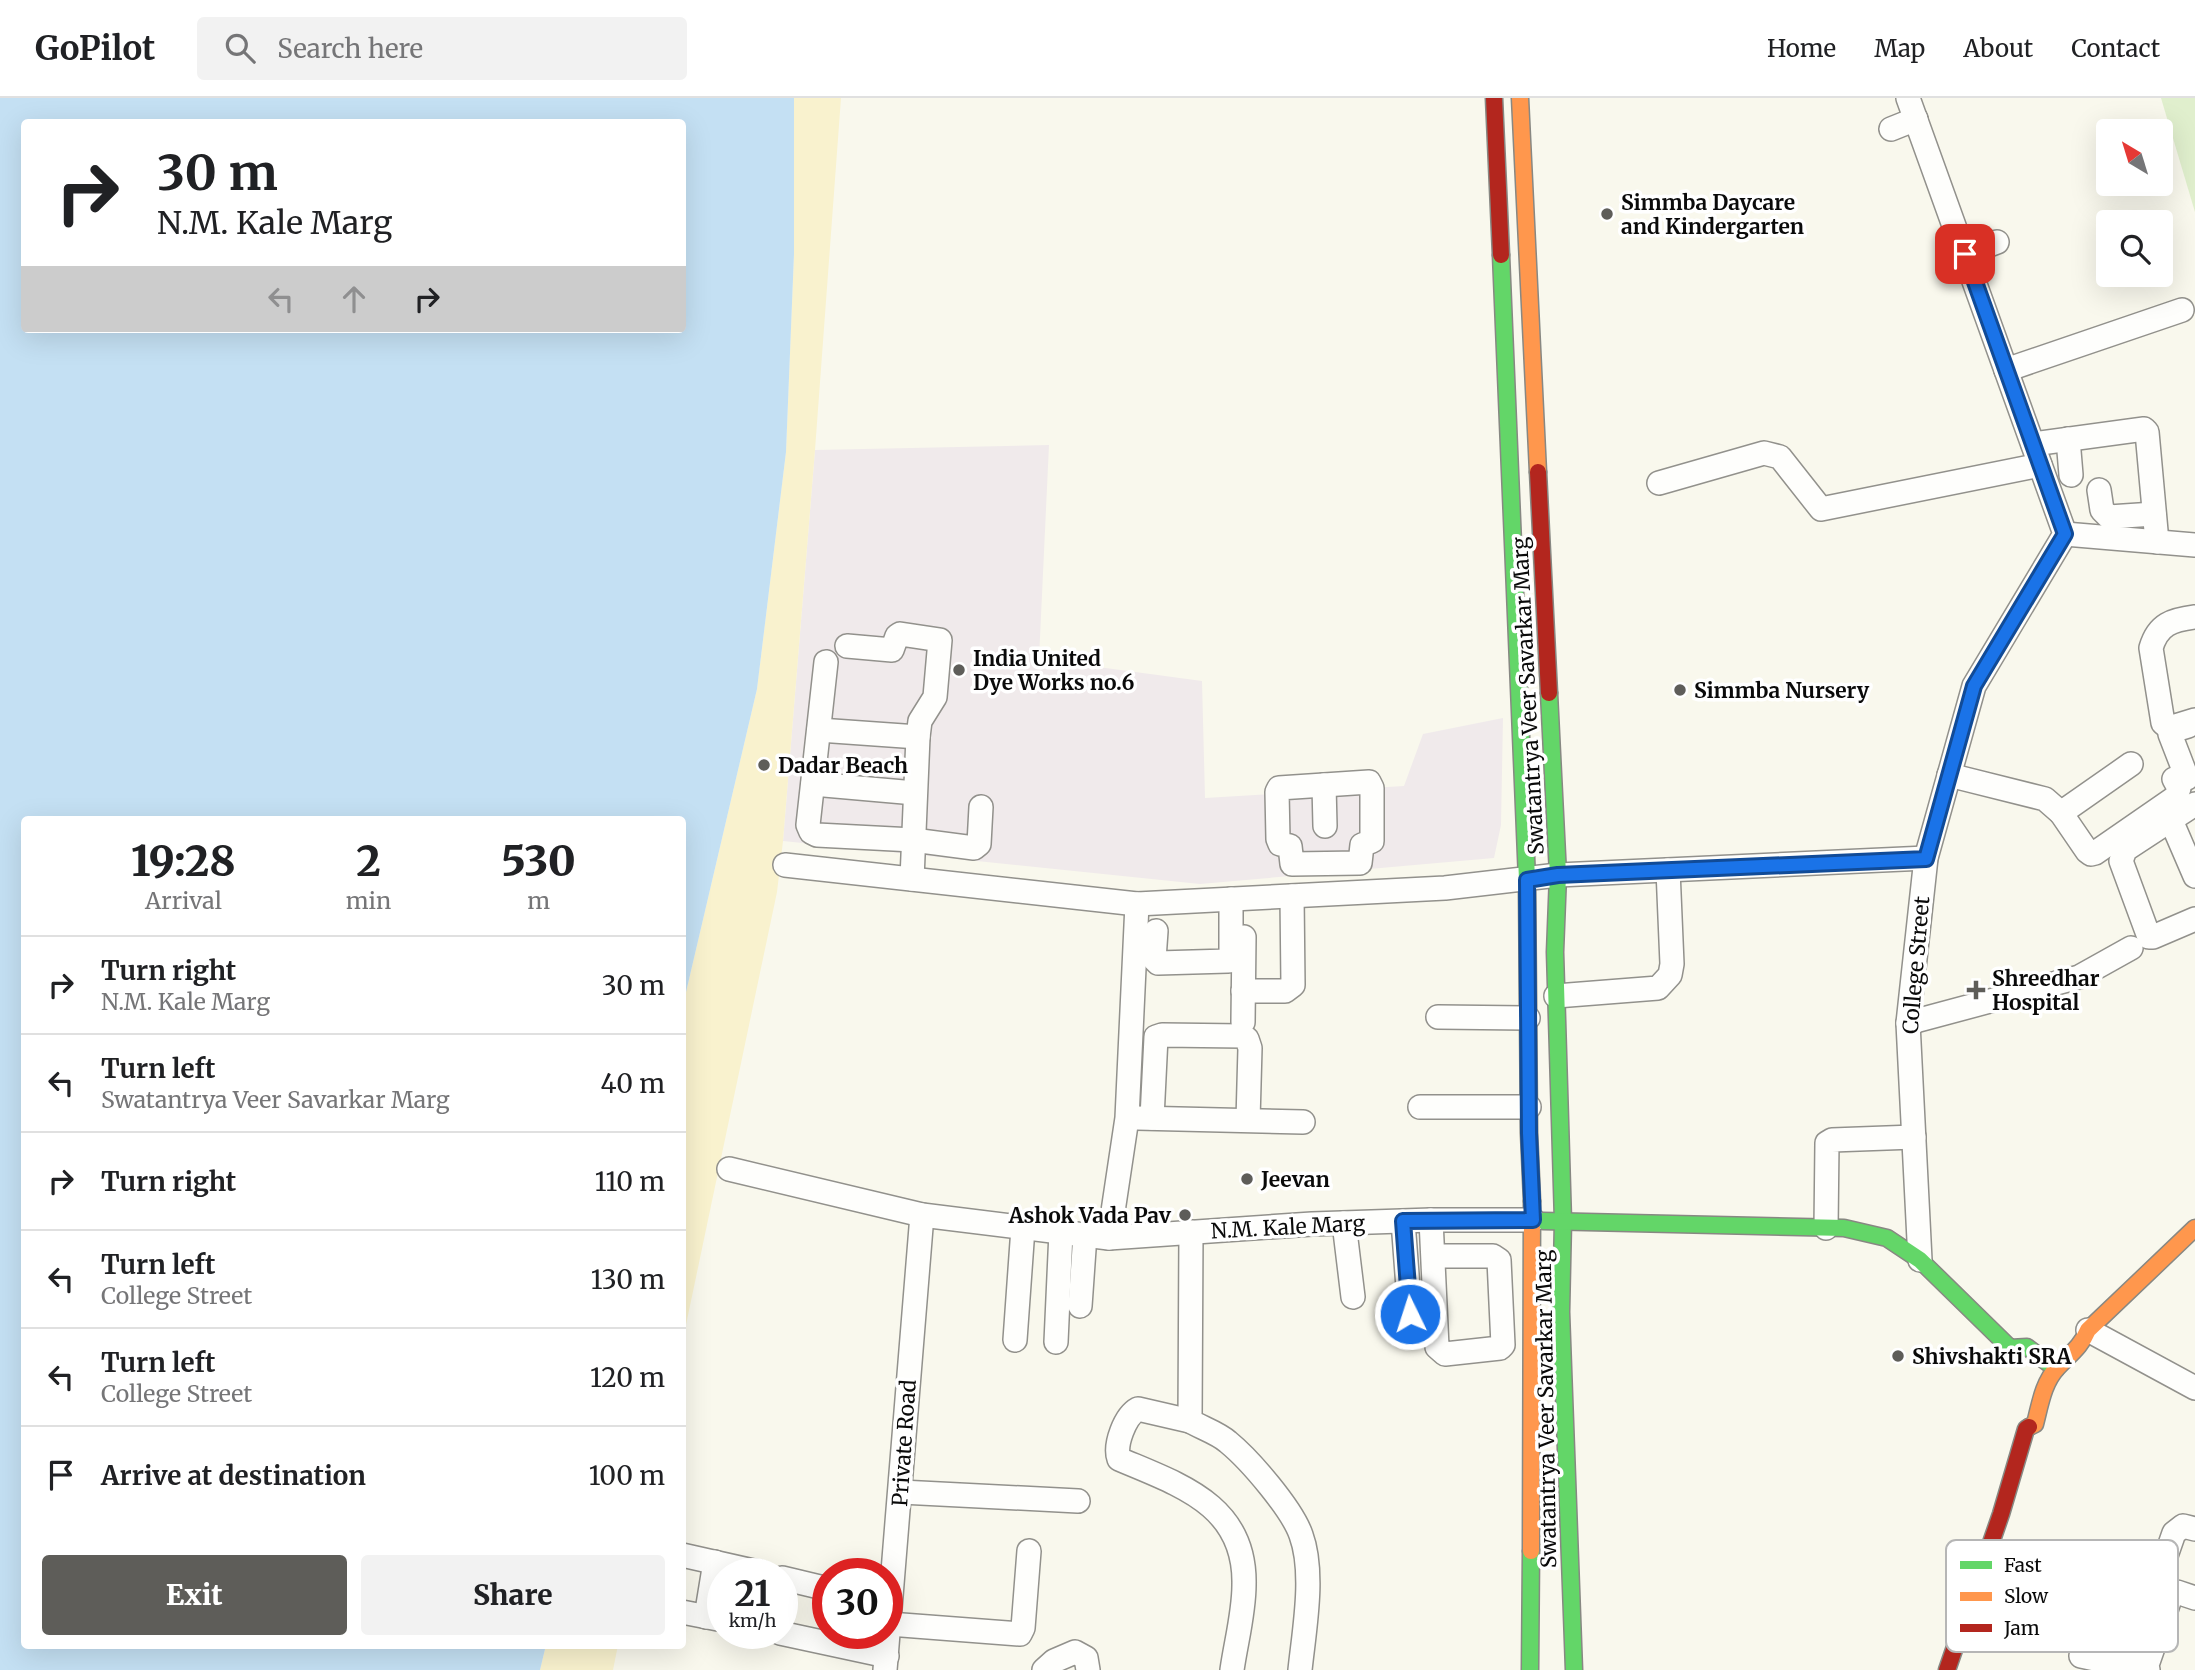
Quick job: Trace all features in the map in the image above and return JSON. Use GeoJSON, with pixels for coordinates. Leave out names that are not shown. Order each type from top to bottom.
{"type":"FeatureCollection","features":[{"type":"Feature","properties":{"kind":"main road","name":"Swatantrya Veer Savarkar Marg"},"geometry":{"type":"LineString","coordinates":[[1494,98],[1527,880],[1533,1220],[1530,1670]]}},
{"type":"Feature","properties":{"kind":"main road","name":"Swatantrya Veer Savarkar Marg"},"geometry":{"type":"LineString","coordinates":[[1520,98],[1558,875],[1556,996],[1563,1221],[1561,1312],[1574,1670]]}},
{"type":"Feature","properties":{"kind":"main road","name":"N.M. Kale Marg"},"geometry":{"type":"LineString","coordinates":[[1533,1220],[1844,1228],[1887,1238],[1920,1261],[2010,1348],[2027,1348],[2050,1365]]}},
{"type":"Feature","properties":{"kind":"main road"},"geometry":{"type":"LineString","coordinates":[[1992,1540],[2026,1429],[2021,1421],[2034,1385],[2050,1365],[2081,1348],[2088,1330],[2195,1228]]}},
{"type":"Feature","properties":{"kind":"main road"},"geometry":{"type":"LineString","coordinates":[[2010,1348],[2016,1366]]}},
{"type":"Feature","properties":{"kind":"main road"},"geometry":{"type":"LineString","coordinates":[[1947,1670],[1953,1652]]}},
{"type":"Feature","properties":{"kind":"street"},"geometry":{"type":"LineString","coordinates":[[1891,130],[1912,109],[2065,534],[2195,545]]}},
{"type":"Feature","properties":{"kind":"street"},"geometry":{"type":"LineString","coordinates":[[1965,254],[1997,242]]}},
{"type":"Feature","properties":{"kind":"street"},"geometry":{"type":"LineString","coordinates":[[2007,370],[2182,310]]}},
{"type":"Feature","properties":{"kind":"street"},"geometry":{"type":"LineString","coordinates":[[1659,482],[1764,453],[1780,457],[1821,509],[2037,455],[2068,439],[2144,429],[2147,432],[2157,542]]}},
{"type":"Feature","properties":{"kind":"street"},"geometry":{"type":"LineString","coordinates":[[2068,439],[2071,475]]}},
{"type":"Feature","properties":{"kind":"street"},"geometry":{"type":"LineString","coordinates":[[2099,490],[2102,510],[2109,517],[2154,514]]}},
{"type":"Feature","properties":{"kind":"street","name":"College Street"},"geometry":{"type":"LineString","coordinates":[[1920,1261],[1908,1023],[1926,859],[1974,686],[2065,534]]}},
{"type":"Feature","properties":{"kind":"street"},"geometry":{"type":"LineString","coordinates":[[2195,617],[2171,621],[2154,639],[2151,649],[2162,723],[2169,728],[2195,722]]}},
{"type":"Feature","properties":{"kind":"street"},"geometry":{"type":"LineString","coordinates":[[847,646],[892,650],[900,634],[940,640],[935,697],[920,721],[918,737],[912,878]]}},
{"type":"Feature","properties":{"kind":"street"},"geometry":{"type":"LineString","coordinates":[[826,662],[808,825],[813,833],[977,846],[981,807]]}},
{"type":"Feature","properties":{"kind":"street"},"geometry":{"type":"LineString","coordinates":[[1949,775],[2045,799],[2061,813],[2091,854],[2176,797],[2180,778],[2170,734],[2195,722]]}},
{"type":"Feature","properties":{"kind":"street"},"geometry":{"type":"LineString","coordinates":[[819,730],[918,737]]}},
{"type":"Feature","properties":{"kind":"street"},"geometry":{"type":"LineString","coordinates":[[2061,813],[2130,764]]}},
{"type":"Feature","properties":{"kind":"street"},"geometry":{"type":"LineString","coordinates":[[1368,782],[1372,788],[1372,841],[1362,845],[1361,861],[1293,864],[1290,846],[1280,844],[1278,839],[1277,792],[1279,788],[1324,785],[1368,782]]}},
{"type":"Feature","properties":{"kind":"street"},"geometry":{"type":"LineString","coordinates":[[813,784],[915,793]]}},
{"type":"Feature","properties":{"kind":"street"},"geometry":{"type":"LineString","coordinates":[[1324,785],[1325,826]]}},
{"type":"Feature","properties":{"kind":"street"},"geometry":{"type":"LineString","coordinates":[[2195,804],[2125,850],[2121,861],[2149,937],[2195,919]]}},
{"type":"Feature","properties":{"kind":"street"},"geometry":{"type":"LineString","coordinates":[[2170,818],[2195,876]]}},
{"type":"Feature","properties":{"kind":"street"},"geometry":{"type":"LineString","coordinates":[[785,865],[1137,904],[1445,888],[1558,875],[1926,859]]}},
{"type":"Feature","properties":{"kind":"street"},"geometry":{"type":"LineString","coordinates":[[1327,863],[1327,894]]}},
{"type":"Feature","properties":{"kind":"street"},"geometry":{"type":"LineString","coordinates":[[1556,996],[1658,988],[1664,983],[1672,964],[1668,870]]}},
{"type":"Feature","properties":{"kind":"street"},"geometry":{"type":"LineString","coordinates":[[1243,991],[1285,991],[1293,985],[1292,896]]}},
{"type":"Feature","properties":{"kind":"street"},"geometry":{"type":"LineString","coordinates":[[1156,931],[1154,959],[1158,963],[1228,961],[1238,899]]}},
{"type":"Feature","properties":{"kind":"street"},"geometry":{"type":"LineString","coordinates":[[1238,899],[1243,1021]]}},
{"type":"Feature","properties":{"kind":"street"},"geometry":{"type":"LineString","coordinates":[[1109,1238],[1127,1118],[1137,904]]}},
{"type":"Feature","properties":{"kind":"street"},"geometry":{"type":"LineString","coordinates":[[1908,1023],[2079,977],[2132,948]]}},
{"type":"Feature","properties":{"kind":"street"},"geometry":{"type":"LineString","coordinates":[[1438,1017],[1528,1018]]}},
{"type":"Feature","properties":{"kind":"street"},"geometry":{"type":"LineString","coordinates":[[1152,1118],[1156,1037],[1243,1036],[1250,1048],[1248,1120]]}},
{"type":"Feature","properties":{"kind":"street"},"geometry":{"type":"LineString","coordinates":[[1420,1107],[1529,1107]]}},
{"type":"Feature","properties":{"kind":"street"},"geometry":{"type":"LineString","coordinates":[[1127,1118],[1303,1122]]}},
{"type":"Feature","properties":{"kind":"street"},"geometry":{"type":"LineString","coordinates":[[1826,1228],[1827,1143],[1832,1140],[1914,1137]]}},
{"type":"Feature","properties":{"kind":"street","name":"N.M. Kale Marg"},"geometry":{"type":"LineString","coordinates":[[729,1169],[1022,1237],[1060,1240],[1085,1235],[1109,1238],[1345,1223],[1533,1220]]}},
{"type":"Feature","properties":{"kind":"street","name":"Private Road"},"geometry":{"type":"LineString","coordinates":[[895,1558],[922,1215]]}},
{"type":"Feature","properties":{"kind":"street"},"geometry":{"type":"LineString","coordinates":[[1431,1220],[1437,1346],[1445,1354],[1500,1348],[1503,1345],[1500,1263],[1496,1257],[1433,1256]]}},
{"type":"Feature","properties":{"kind":"street"},"geometry":{"type":"LineString","coordinates":[[1403,1221],[1410,1314]]}},
{"type":"Feature","properties":{"kind":"street"},"geometry":{"type":"LineString","coordinates":[[1345,1223],[1352,1264],[1353,1297]]}},
{"type":"Feature","properties":{"kind":"street"},"geometry":{"type":"LineString","coordinates":[[1190,1422],[1191,1232]]}},
{"type":"Feature","properties":{"kind":"street"},"geometry":{"type":"LineString","coordinates":[[1080,1306],[1085,1235]]}},
{"type":"Feature","properties":{"kind":"street"},"geometry":{"type":"LineString","coordinates":[[1015,1340],[1022,1237]]}},
{"type":"Feature","properties":{"kind":"street"},"geometry":{"type":"LineString","coordinates":[[1056,1342],[1060,1240]]}},
{"type":"Feature","properties":{"kind":"street"},"geometry":{"type":"LineString","coordinates":[[1501,1299],[1533,1298]]}},
{"type":"Feature","properties":{"kind":"street"},"geometry":{"type":"LineString","coordinates":[[2088,1330],[2195,1388]]}},
{"type":"Feature","properties":{"kind":"street"},"geometry":{"type":"LineString","coordinates":[[1232,1670],[1244,1585],[1241,1550],[1223,1518],[1206,1501],[1187,1489],[1119,1460],[1116,1454],[1127,1419],[1138,1409],[1190,1422],[1227,1441],[1275,1491],[1301,1535],[1307,1574],[1307,1609],[1300,1670]]}},
{"type":"Feature","properties":{"kind":"street"},"geometry":{"type":"LineString","coordinates":[[901,1492],[1078,1501]]}},
{"type":"Feature","properties":{"kind":"street"},"geometry":{"type":"LineString","coordinates":[[2172,1540],[2174,1533],[2183,1526],[2195,1529]]}},
{"type":"Feature","properties":{"kind":"street"},"geometry":{"type":"LineString","coordinates":[[903,1625],[1020,1634],[1023,1628],[1028,1551]]}},
{"type":"Feature","properties":{"kind":"street"},"geometry":{"type":"LineString","coordinates":[[686,1556],[707,1560]]}},
{"type":"Feature","properties":{"kind":"street"},"geometry":{"type":"LineString","coordinates":[[2178,1578],[2195,1583]]}},
{"type":"Feature","properties":{"kind":"street"},"geometry":{"type":"LineString","coordinates":[[2178,1592],[2195,1598]]}},
{"type":"Feature","properties":{"kind":"street"},"geometry":{"type":"LineString","coordinates":[[686,1613],[707,1617]]}},
{"type":"Feature","properties":{"kind":"street"},"geometry":{"type":"LineString","coordinates":[[856,1649],[886,1663]]}},
{"type":"Feature","properties":{"kind":"street"},"geometry":{"type":"LineString","coordinates":[[1044,1670],[1054,1661],[1075,1652],[1086,1658],[1088,1670]]}},
{"type":"Feature","properties":{"kind":"street"},"geometry":{"type":"LineString","coordinates":[[2081,1656],[2126,1665],[2134,1652]]}},
{"type":"Feature","properties":{"kind":"street"},"geometry":{"type":"LineString","coordinates":[[2148,1670],[2150,1652]]}},
{"type":"Feature","properties":{"kind":"shaded area","name":"India United Dye Works no.6"},"geometry":{"type":"Polygon","coordinates":[[[1049,445],[1039,659],[1202,681],[1205,798],[1404,786],[1423,734],[1503,718],[1501,825],[1494,858],[1200,884],[783,841],[815,450],[1049,445]]]}},
{"type":"Feature","properties":{"kind":"green space"},"geometry":{"type":"Polygon","coordinates":[[[2161,98],[2195,98],[2195,212],[2174,142],[2174,119],[2167,119],[2161,98]]]}},
{"type":"Feature","properties":{"kind":"sand","name":"Dadar Beach"},"geometry":{"type":"Polygon","coordinates":[[[794,98],[841,98],[815,450],[777,892],[686,1325],[686,992],[757,689],[786,452],[794,254],[794,98]]]}},
{"type":"Feature","properties":{"kind":"sand"},"geometry":{"type":"Polygon","coordinates":[[[545,1649],[617,1649],[613,1670],[540,1670],[545,1649]]]}},
{"type":"Feature","properties":{"kind":"water"},"geometry":{"type":"Polygon","coordinates":[[[0,98],[794,98],[794,254],[786,452],[757,689],[686,992],[686,816],[21,816],[21,1649],[545,1649],[540,1670],[0,1670],[0,98]]]}},
{"type":"Feature","properties":{"kind":"traffic: fast"},"geometry":{"type":"LineString","coordinates":[[1501,255],[1527,880],[1532,1201]]}},
{"type":"Feature","properties":{"kind":"traffic: fast"},"geometry":{"type":"LineString","coordinates":[[1549,693],[1558,875],[1555,952],[1563,1221],[1561,1312],[1574,1670]]}},
{"type":"Feature","properties":{"kind":"traffic: fast"},"geometry":{"type":"LineString","coordinates":[[1543,1221],[1844,1228],[1887,1238],[1920,1260],[2010,1348],[2027,1347],[2056,1369]]}},
{"type":"Feature","properties":{"kind":"traffic: fast"},"geometry":{"type":"LineString","coordinates":[[1530,1670],[1531,1551]]}},
{"type":"Feature","properties":{"kind":"traffic: slow"},"geometry":{"type":"LineString","coordinates":[[1520,98],[1538,472]]}},
{"type":"Feature","properties":{"kind":"traffic: slow"},"geometry":{"type":"LineString","coordinates":[[1531,1551],[1532,1201]]}},
{"type":"Feature","properties":{"kind":"traffic: slow"},"geometry":{"type":"LineString","coordinates":[[2029,1427],[2035,1424],[2048,1380],[2078,1346],[2088,1330],[2195,1228]]}},
{"type":"Feature","properties":{"kind":"traffic: jam"},"geometry":{"type":"LineString","coordinates":[[1494,98],[1501,255]]}},
{"type":"Feature","properties":{"kind":"traffic: jam"},"geometry":{"type":"LineString","coordinates":[[1538,472],[1549,693]]}},
{"type":"Feature","properties":{"kind":"traffic: jam"},"geometry":{"type":"LineString","coordinates":[[1992,1540],[2026,1429],[2029,1427]]}},
{"type":"Feature","properties":{"kind":"traffic: jam"},"geometry":{"type":"LineString","coordinates":[[1947,1670],[1953,1652]]}},
{"type":"Feature","properties":{"kind":"place","name":"Simmba Daycare and Kindergarten"},"geometry":{"type":"Point","coordinates":[1607,214]}},
{"type":"Feature","properties":{"kind":"place","name":"India United Dye Works no.6"},"geometry":{"type":"Point","coordinates":[959,670]}},
{"type":"Feature","properties":{"kind":"place","name":"Simmba Nursery"},"geometry":{"type":"Point","coordinates":[1680,690]}},
{"type":"Feature","properties":{"kind":"place","name":"Dadar Beach"},"geometry":{"type":"Point","coordinates":[764,765]}},
{"type":"Feature","properties":{"kind":"place","name":"Shreedhar Hospital"},"geometry":{"type":"Point","coordinates":[1976,990]}},
{"type":"Feature","properties":{"kind":"place","name":"Jeevan"},"geometry":{"type":"Point","coordinates":[1247,1179]}},
{"type":"Feature","properties":{"kind":"place","name":"Ashok Vada Pav"},"geometry":{"type":"Point","coordinates":[1185,1215]}},
{"type":"Feature","properties":{"kind":"place","name":"Shivshakti SRA"},"geometry":{"type":"Point","coordinates":[1898,1356]}},
{"type":"Feature","properties":{"kind":"route"},"geometry":{"type":"LineString","coordinates":[[1410,1314],[1403,1221],[1533,1220],[1529,1133],[1527,880],[1558,875],[1926,859],[1974,686],[2065,534],[1965,254]]}}]}
